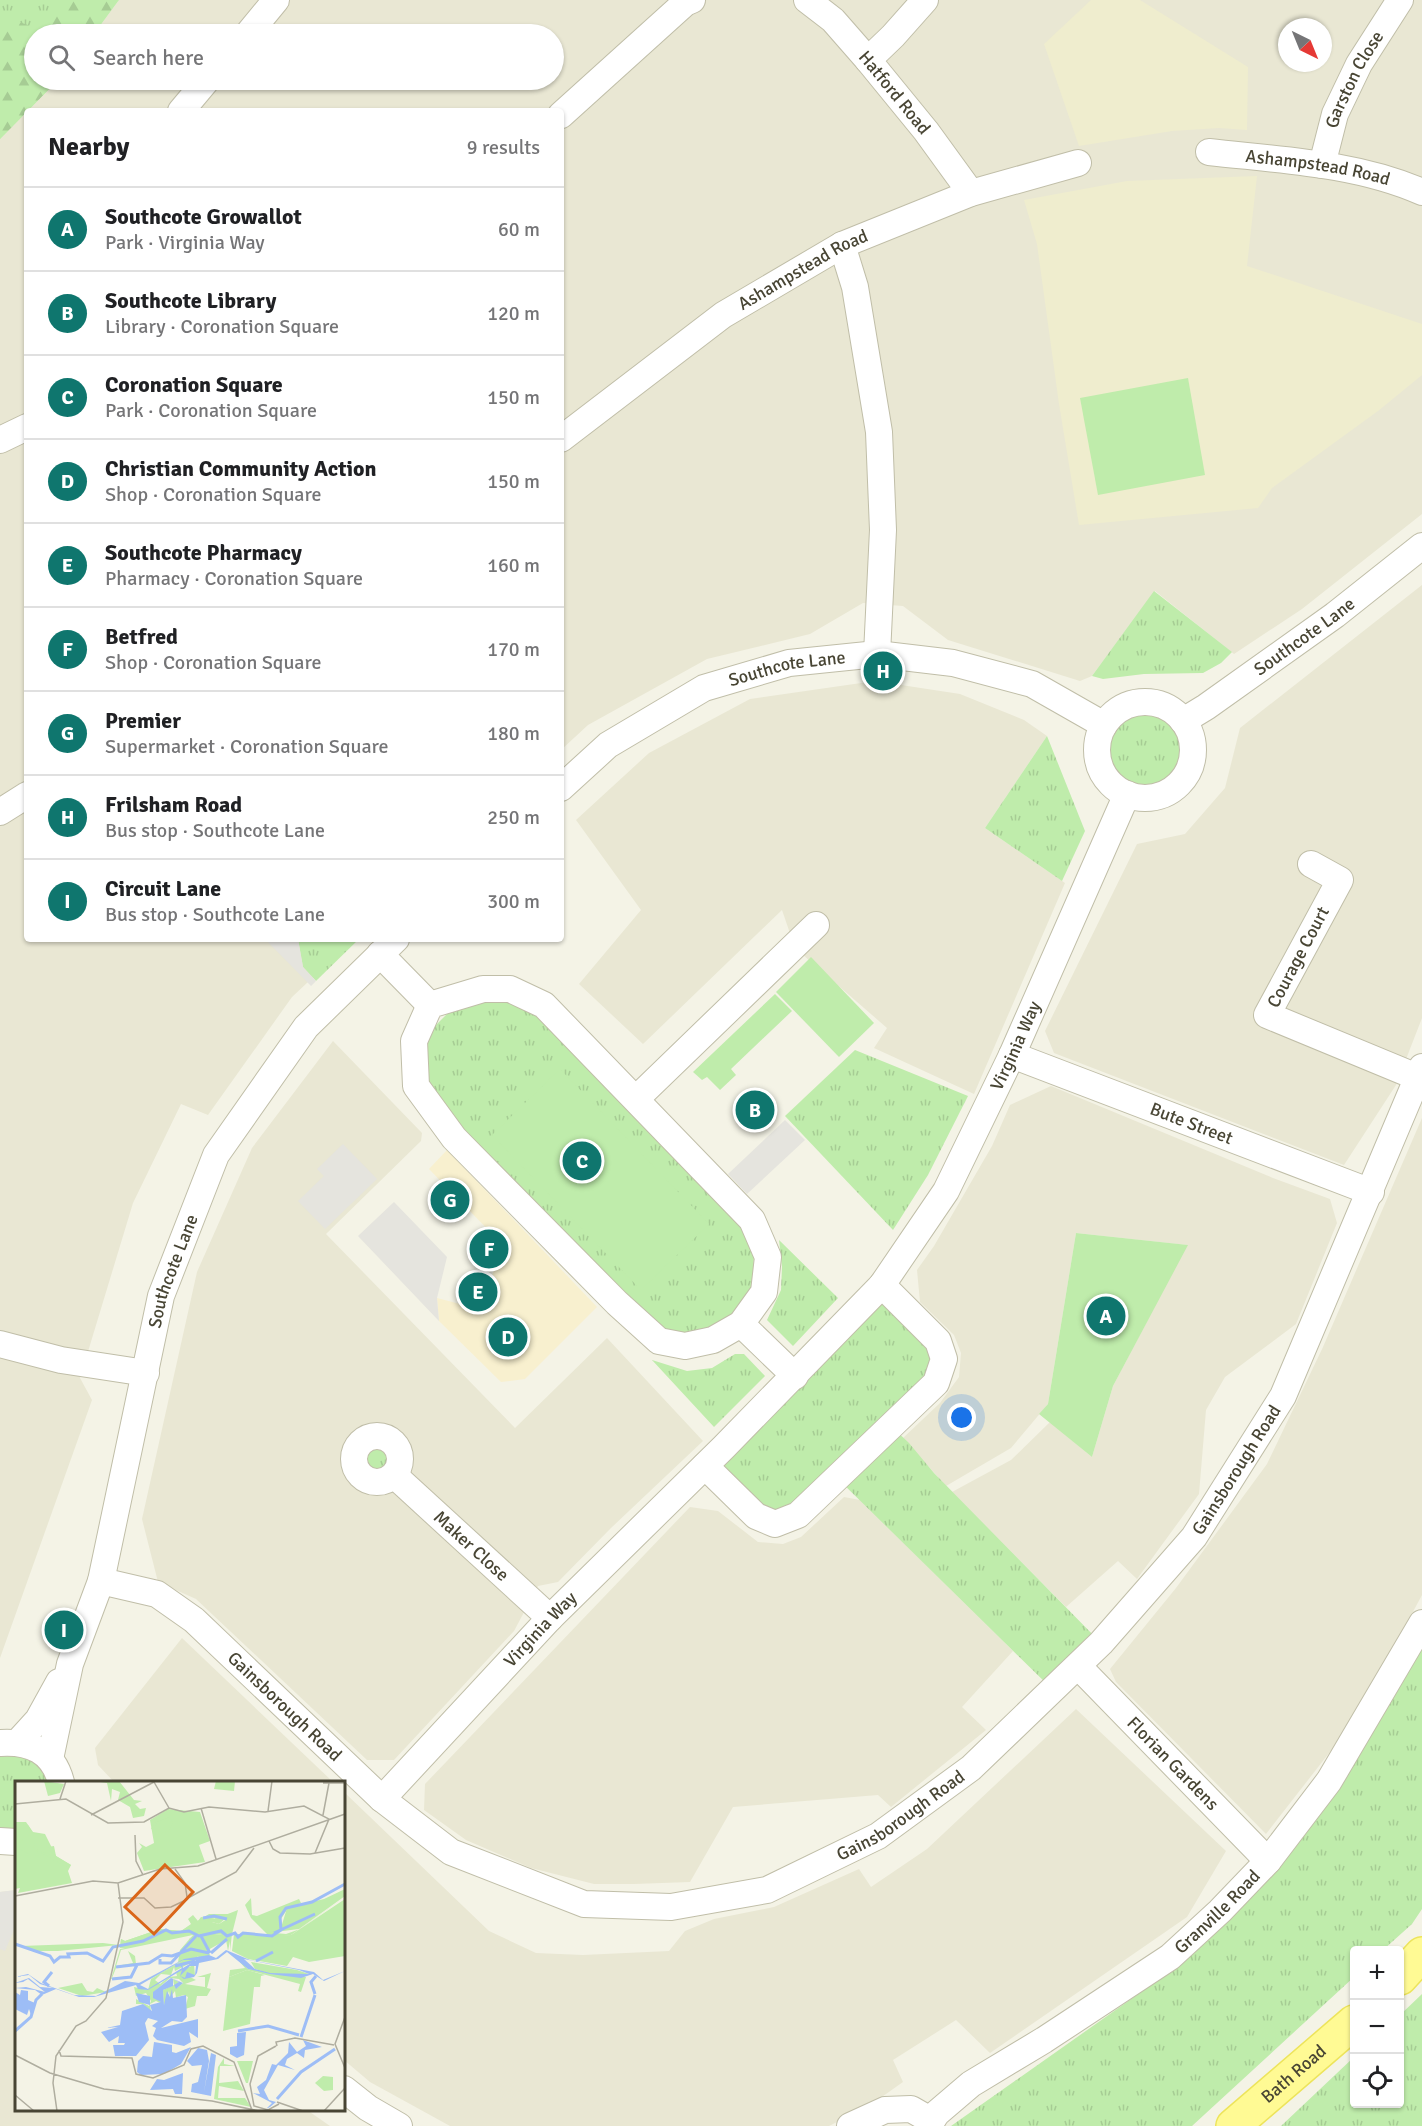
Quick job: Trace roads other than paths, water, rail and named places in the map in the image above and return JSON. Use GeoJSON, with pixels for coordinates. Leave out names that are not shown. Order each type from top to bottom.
{"type":"FeatureCollection","features":[{"type":"Feature","properties":{"kind":"main road"},"geometry":{"type":"LineString","coordinates":[[1404,1974],[1422,1954]]}},
{"type":"Feature","properties":{"kind":"main road","name":"Bath Road"},"geometry":{"type":"LineString","coordinates":[[1233,2126],[1350,2026]]}},
{"type":"Feature","properties":{"kind":"street"},"geometry":{"type":"LineString","coordinates":[[256,24],[276,0]]}},
{"type":"Feature","properties":{"kind":"street"},"geometry":{"type":"LineString","coordinates":[[564,112],[685,3],[692,0]]}},
{"type":"Feature","properties":{"kind":"street","name":"Hatford Road"},"geometry":{"type":"LineString","coordinates":[[807,0],[833,20],[868,60],[926,131],[971,193]]}},
{"type":"Feature","properties":{"kind":"street"},"geometry":{"type":"LineString","coordinates":[[868,60],[925,0]]}},
{"type":"Feature","properties":{"kind":"street","name":"Garston Close"},"geometry":{"type":"LineString","coordinates":[[1322,165],[1335,114],[1359,63],[1400,0]]}},
{"type":"Feature","properties":{"kind":"street"},"geometry":{"type":"LineString","coordinates":[[184,108],[199,90]]}},
{"type":"Feature","properties":{"kind":"street","name":"Ashampstead Road"},"geometry":{"type":"LineString","coordinates":[[1209,152],[1322,165],[1401,182],[1422,192]]}},
{"type":"Feature","properties":{"kind":"street","name":"Ashampstead Road"},"geometry":{"type":"LineString","coordinates":[[564,437],[723,315],[842,245],[971,193],[1078,163]]}},
{"type":"Feature","properties":{"kind":"street"},"geometry":{"type":"LineString","coordinates":[[842,245],[855,286],[879,432],[884,530],[877,654]]}},
{"type":"Feature","properties":{"kind":"street"},"geometry":{"type":"LineString","coordinates":[[0,440],[24,428]]}},
{"type":"Feature","properties":{"kind":"street","name":"Southcote Lane"},"geometry":{"type":"LineString","coordinates":[[1183,721],[1335,615],[1422,546]]}},
{"type":"Feature","properties":{"kind":"street","name":"Southcote Lane"},"geometry":{"type":"LineString","coordinates":[[564,785],[608,745],[704,688],[789,663],[877,654],[953,663],[1032,684],[1104,725]]}},
{"type":"Feature","properties":{"kind":"street"},"geometry":{"type":"LineString","coordinates":[[1144,702],[1156,703],[1172,710],[1183,721],[1191,736],[1193,753],[1189,770],[1172,790],[1159,796],[1142,798],[1116,789],[1106,778],[1097,755],[1098,739],[1104,725],[1114,712],[1128,705],[1144,702]]}},
{"type":"Feature","properties":{"kind":"street","name":"Virginia Way"},"geometry":{"type":"LineString","coordinates":[[382,1799],[550,1618],[795,1376],[882,1285],[946,1191],[1012,1055],[1127,794]]}},
{"type":"Feature","properties":{"kind":"street"},"geometry":{"type":"LineString","coordinates":[[0,812],[24,797]]}},
{"type":"Feature","properties":{"kind":"street","name":"Courage Court"},"geometry":{"type":"LineString","coordinates":[[1311,864],[1340,880],[1267,1015],[1420,1072]]}},
{"type":"Feature","properties":{"kind":"street"},"geometry":{"type":"LineString","coordinates":[[636,1099],[816,925]]}},
{"type":"Feature","properties":{"kind":"street"},"geometry":{"type":"LineString","coordinates":[[388,946],[430,1005]]}},
{"type":"Feature","properties":{"kind":"street","name":"Southcote Lane"},"geometry":{"type":"LineString","coordinates":[[50,1759],[70,1664],[101,1581],[161,1296],[216,1155],[306,1027],[388,946]]}},
{"type":"Feature","properties":{"kind":"street"},"geometry":{"type":"LineString","coordinates":[[483,989],[510,989],[544,1005],[636,1099],[752,1220],[768,1257],[764,1292],[741,1324],[713,1340],[685,1347],[659,1341],[617,1303],[454,1138],[416,1086],[414,1041],[430,1005],[483,989]]}},
{"type":"Feature","properties":{"kind":"street","name":"Bute Street"},"geometry":{"type":"LineString","coordinates":[[1012,1055],[1371,1192]]}},
{"type":"Feature","properties":{"kind":"street","name":"Gainsborough Road"},"geometry":{"type":"LineString","coordinates":[[101,1581],[157,1594],[194,1620],[382,1799],[451,1852],[584,1904],[671,1907],[767,1890],[878,1836],[971,1768],[1078,1666],[1194,1537],[1283,1396],[1420,1072]]}},
{"type":"Feature","properties":{"kind":"street"},"geometry":{"type":"LineString","coordinates":[[705,1466],[756,1516],[775,1524],[798,1515],[936,1383],[944,1359],[938,1341],[882,1285]]}},
{"type":"Feature","properties":{"kind":"street"},"geometry":{"type":"LineString","coordinates":[[741,1324],[795,1376]]}},
{"type":"Feature","properties":{"kind":"street"},"geometry":{"type":"LineString","coordinates":[[0,1344],[61,1360],[146,1373]]}},
{"type":"Feature","properties":{"kind":"street","name":"Maker Close"},"geometry":{"type":"LineString","coordinates":[[394,1475],[550,1618]]}},
{"type":"Feature","properties":{"kind":"street","name":"Granville Road"},"geometry":{"type":"LineString","coordinates":[[850,2126],[885,2110],[911,2109],[930,2123],[937,2113],[971,2084],[1053,2034],[1170,1957],[1220,1911],[1268,1861],[1329,1781],[1422,1623]]}},
{"type":"Feature","properties":{"kind":"street","name":"Southcote Lane"},"geometry":{"type":"LineString","coordinates":[[9,1743],[38,1720],[70,1664]]}},
{"type":"Feature","properties":{"kind":"street","name":"Florian Gardens"},"geometry":{"type":"LineString","coordinates":[[1078,1666],[1268,1861]]}},
{"type":"Feature","properties":{"kind":"street"},"geometry":{"type":"LineString","coordinates":[[9,1743],[36,1748],[50,1759],[61,1781]]}},
{"type":"Feature","properties":{"kind":"street"},"geometry":{"type":"LineString","coordinates":[[0,1841],[15,1842]]}},
{"type":"Feature","properties":{"kind":"street"},"geometry":{"type":"LineString","coordinates":[[345,2090],[368,2108],[399,2126]]}},
{"type":"Feature","properties":{"kind":"place","name":"Frilsham Road"},"geometry":{"type":"Point","coordinates":[883,671]}},
{"type":"Feature","properties":{"kind":"place","name":"Southcote Library"},"geometry":{"type":"Point","coordinates":[755,1110]}},
{"type":"Feature","properties":{"kind":"place","name":"Coronation Square"},"geometry":{"type":"Point","coordinates":[582,1161]}},
{"type":"Feature","properties":{"kind":"place","name":"Premier"},"geometry":{"type":"Point","coordinates":[450,1200]}},
{"type":"Feature","properties":{"kind":"place","name":"Betfred"},"geometry":{"type":"Point","coordinates":[489,1249]}},
{"type":"Feature","properties":{"kind":"place","name":"Southcote Pharmacy"},"geometry":{"type":"Point","coordinates":[478,1292]}},
{"type":"Feature","properties":{"kind":"place","name":"Southcote Growallot"},"geometry":{"type":"Point","coordinates":[1106,1316]}},
{"type":"Feature","properties":{"kind":"place","name":"Christian Community Action"},"geometry":{"type":"Point","coordinates":[508,1337]}},
{"type":"Feature","properties":{"kind":"place","name":"Circuit Lane"},"geometry":{"type":"Point","coordinates":[64,1630]}}]}
